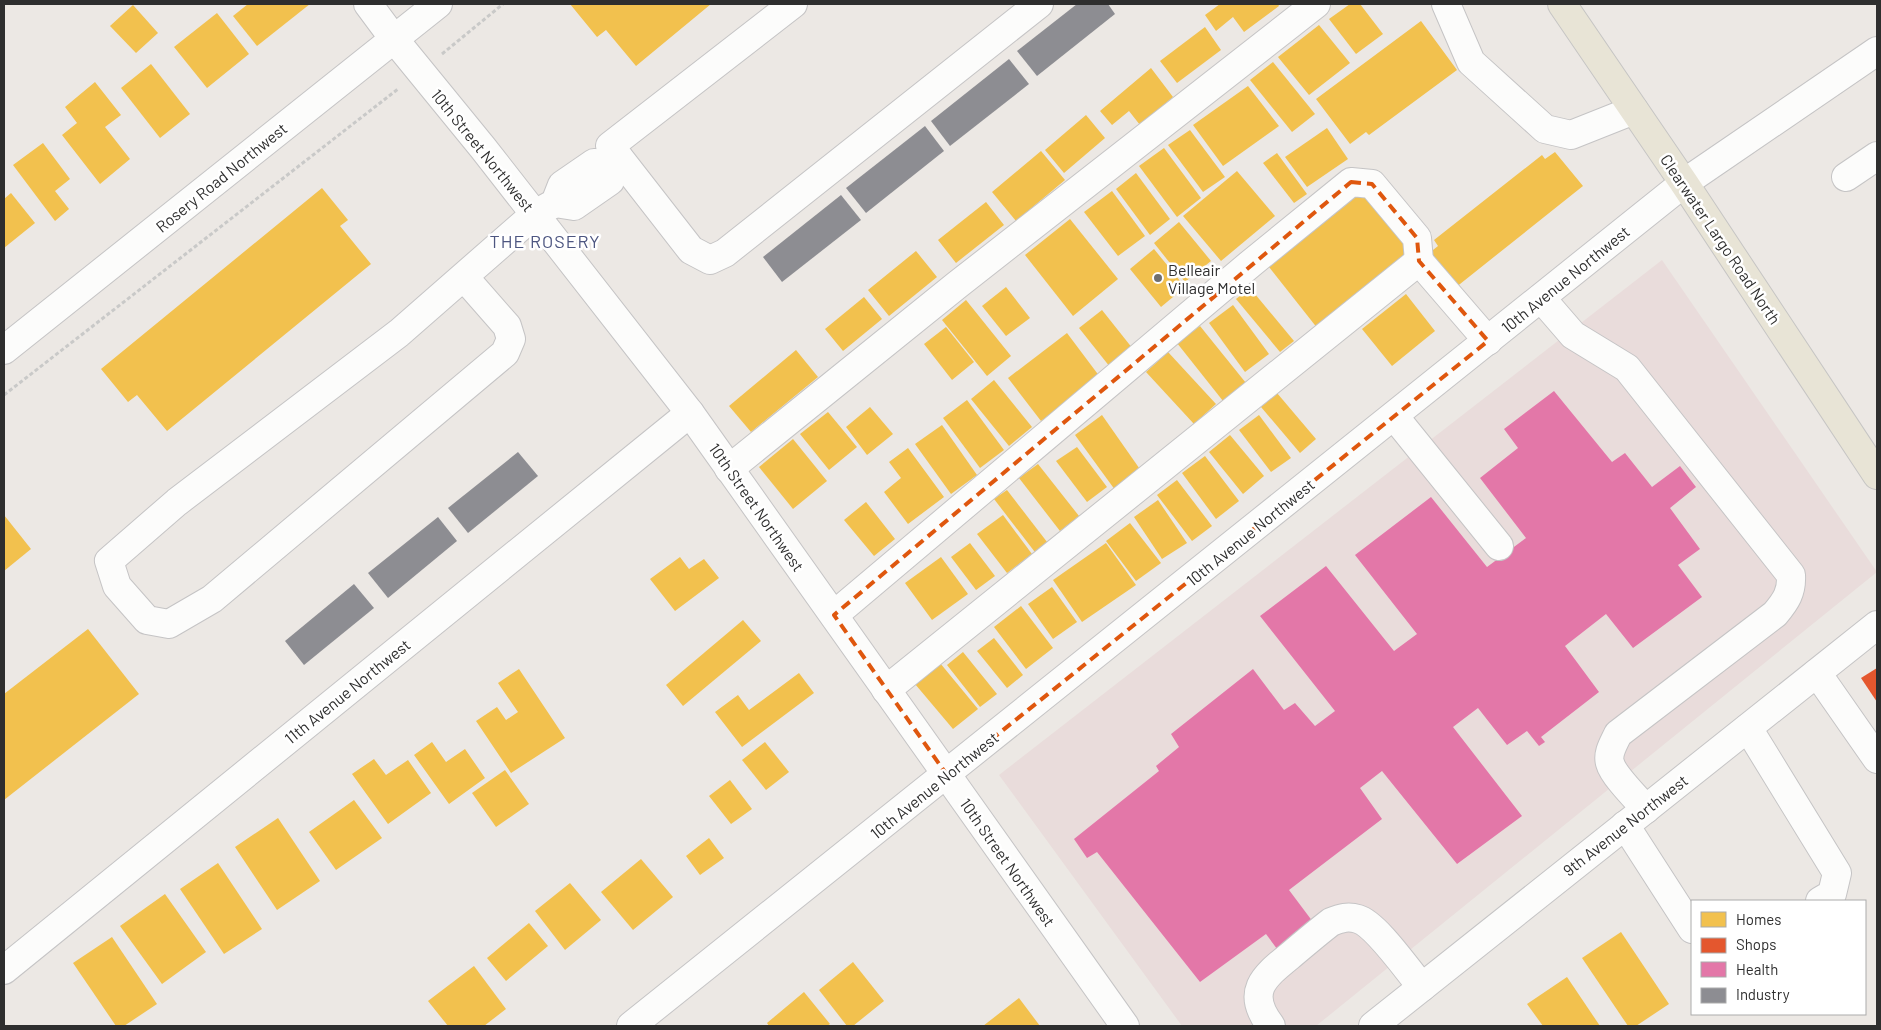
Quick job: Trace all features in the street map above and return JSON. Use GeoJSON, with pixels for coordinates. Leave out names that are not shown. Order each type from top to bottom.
{"type":"FeatureCollection","features":[{"type":"Feature","properties":{"kind":"main road","name":"Clearwater Largo Road North"},"geometry":{"type":"LineString","coordinates":[[1562,4],[1684,183],[1877,475]]}},
{"type":"Feature","properties":{"kind":"street","name":"10th Street Northwest"},"geometry":{"type":"LineString","coordinates":[[368,4],[421,72],[545,208],[1125,1026]]}},
{"type":"Feature","properties":{"kind":"street","name":"Rosery Road Northwest"},"geometry":{"type":"LineString","coordinates":[[4,350],[438,4]]}},
{"type":"Feature","properties":{"kind":"street"},"geometry":{"type":"LineString","coordinates":[[793,4],[610,146],[615,161],[691,250],[710,260],[726,253],[1039,4]]}},
{"type":"Feature","properties":{"kind":"street"},"geometry":{"type":"LineString","coordinates":[[730,469],[957,285],[1316,4]]}},
{"type":"Feature","properties":{"kind":"street"},"geometry":{"type":"LineString","coordinates":[[1446,4],[1471,62],[1545,129],[1571,135],[1634,110]]}},
{"type":"Feature","properties":{"kind":"street","name":"10th Avenue Northwest"},"geometry":{"type":"LineString","coordinates":[[631,1026],[947,775],[1684,183],[1877,51]]}},
{"type":"Feature","properties":{"kind":"street"},"geometry":{"type":"LineString","coordinates":[[1846,177],[1877,156]]}},
{"type":"Feature","properties":{"kind":"street"},"geometry":{"type":"LineString","coordinates":[[464,277],[507,326],[511,339],[505,353],[212,599],[169,624],[147,620],[117,586],[109,562],[177,502],[399,332],[545,208],[562,185],[594,163],[615,161]]}},
{"type":"Feature","properties":{"kind":"street"},"geometry":{"type":"LineString","coordinates":[[834,615],[1233,278],[1351,182],[1372,184],[1417,238],[1420,261],[1488,341]]}},
{"type":"Feature","properties":{"kind":"street"},"geometry":{"type":"LineString","coordinates":[[886,690],[1420,261]]}},
{"type":"Feature","properties":{"kind":"street"},"geometry":{"type":"LineString","coordinates":[[1541,298],[1573,335],[1627,368],[1791,575],[1792,586],[1787,600],[1776,614],[1618,734],[1610,749],[1609,762],[1613,771],[1691,927]]}},
{"type":"Feature","properties":{"kind":"street","name":"11th Avenue Northwest"},"geometry":{"type":"LineString","coordinates":[[4,970],[690,413]]}},
{"type":"Feature","properties":{"kind":"street"},"geometry":{"type":"LineString","coordinates":[[1394,416],[1499,546]]}},
{"type":"Feature","properties":{"kind":"street","name":"9th Avenue Northwest"},"geometry":{"type":"LineString","coordinates":[[1373,1026],[1877,625]]}},
{"type":"Feature","properties":{"kind":"street"},"geometry":{"type":"LineString","coordinates":[[1817,673],[1877,759]]}},
{"type":"Feature","properties":{"kind":"street"},"geometry":{"type":"LineString","coordinates":[[1748,728],[1837,873],[1832,894],[1822,900]]}},
{"type":"Feature","properties":{"kind":"street"},"geometry":{"type":"LineString","coordinates":[[1271,1026],[1265,1019],[1259,1004],[1259,989],[1268,973],[1331,922],[1343,917],[1358,919],[1371,926],[1422,987]]}},
{"type":"Feature","properties":{"kind":"path"},"geometry":{"type":"LineString","coordinates":[[4,395],[421,72],[503,4]]}},
{"type":"Feature","properties":{"kind":"highlighted area"},"geometry":{"type":"Polygon","coordinates":[[[1351,182],[1372,184],[1417,238],[1419,261],[1488,341],[947,775],[834,615],[1351,182]]]}},
{"type":"Feature","properties":{"kind":"shaded area"},"geometry":{"type":"Polygon","coordinates":[[[1662,260],[1877,572],[1316,1026],[1182,1026],[999,775],[1662,260]]]}},
{"type":"Feature","properties":{"kind":"building: Homes"},"geometry":{"type":"Polygon","coordinates":[[[248,4],[310,4],[257,46],[233,16],[248,4]]]}},
{"type":"Feature","properties":{"kind":"building: Homes"},"geometry":{"type":"Polygon","coordinates":[[[570,4],[711,4],[636,66],[606,30],[597,37],[570,4]]]}},
{"type":"Feature","properties":{"kind":"building: Homes"},"geometry":{"type":"Polygon","coordinates":[[[1220,4],[1278,4],[1279,6],[1244,32],[1233,17],[1216,31],[1205,15],[1220,4]]]}},
{"type":"Feature","properties":{"kind":"building: Homes"},"geometry":{"type":"Polygon","coordinates":[[[1350,4],[1360,4],[1383,34],[1356,54],[1329,19],[1350,4]]]}},
{"type":"Feature","properties":{"kind":"building: Homes"},"geometry":{"type":"Polygon","coordinates":[[[133,5],[158,33],[136,53],[110,26],[133,5]]]}},
{"type":"Feature","properties":{"kind":"building: Homes"},"geometry":{"type":"Polygon","coordinates":[[[217,13],[249,54],[207,88],[174,47],[217,13]]]}},
{"type":"Feature","properties":{"kind":"building: Homes"},"geometry":{"type":"Polygon","coordinates":[[[1421,21],[1457,70],[1369,135],[1366,132],[1350,144],[1316,99],[1421,21]]]}},
{"type":"Feature","properties":{"kind":"building: Homes"},"geometry":{"type":"Polygon","coordinates":[[[1319,25],[1350,63],[1309,95],[1278,57],[1319,25]]]}},
{"type":"Feature","properties":{"kind":"building: Homes"},"geometry":{"type":"Polygon","coordinates":[[[1205,27],[1221,50],[1177,83],[1160,61],[1205,27]]]}},
{"type":"Feature","properties":{"kind":"building: Homes"},"geometry":{"type":"Polygon","coordinates":[[[1273,62],[1315,114],[1292,132],[1250,80],[1273,62]]]}},
{"type":"Feature","properties":{"kind":"building: Homes"},"geometry":{"type":"Polygon","coordinates":[[[151,64],[190,114],[160,138],[121,88],[151,64]]]}},
{"type":"Feature","properties":{"kind":"building: Homes"},"geometry":{"type":"Polygon","coordinates":[[[1151,68],[1173,97],[1140,125],[1129,111],[1112,125],[1100,111],[1151,68]]]}},
{"type":"Feature","properties":{"kind":"building: Homes"},"geometry":{"type":"Polygon","coordinates":[[[95,82],[121,115],[105,127],[130,159],[100,184],[62,135],[77,123],[65,107],[95,82]]]}},
{"type":"Feature","properties":{"kind":"building: Homes"},"geometry":{"type":"Polygon","coordinates":[[[1248,86],[1279,126],[1223,166],[1193,125],[1248,86]]]}},
{"type":"Feature","properties":{"kind":"building: Homes"},"geometry":{"type":"Polygon","coordinates":[[[1086,115],[1105,138],[1064,173],[1045,150],[1086,115]]]}},
{"type":"Feature","properties":{"kind":"building: Homes"},"geometry":{"type":"Polygon","coordinates":[[[1327,128],[1348,159],[1307,187],[1285,157],[1327,128]]]}},
{"type":"Feature","properties":{"kind":"building: Homes"},"geometry":{"type":"Polygon","coordinates":[[[1190,130],[1225,177],[1203,192],[1168,145],[1190,130]]]}},
{"type":"Feature","properties":{"kind":"building: Homes"},"geometry":{"type":"Polygon","coordinates":[[[43,143],[70,179],[55,191],[69,209],[55,221],[13,165],[43,143]]]}},
{"type":"Feature","properties":{"kind":"building: Homes"},"geometry":{"type":"Polygon","coordinates":[[[1164,148],[1201,198],[1177,217],[1139,166],[1164,148]]]}},
{"type":"Feature","properties":{"kind":"building: Homes"},"geometry":{"type":"Polygon","coordinates":[[[1041,151],[1065,180],[1016,221],[992,192],[1041,151]]]}},
{"type":"Feature","properties":{"kind":"building: Homes"},"geometry":{"type":"Polygon","coordinates":[[[1555,152],[1583,186],[1455,288],[1428,254],[1438,246],[1434,240],[1542,155],[1545,159],[1555,152]]]}},
{"type":"Feature","properties":{"kind":"building: Homes"},"geometry":{"type":"Polygon","coordinates":[[[1277,153],[1307,194],[1294,203],[1263,163],[1277,153]]]}},
{"type":"Feature","properties":{"kind":"building: Homes"},"geometry":{"type":"Polygon","coordinates":[[[1237,171],[1275,216],[1221,261],[1183,216],[1237,171]]]}},
{"type":"Feature","properties":{"kind":"building: Homes"},"geometry":{"type":"Polygon","coordinates":[[[1136,173],[1170,219],[1150,235],[1116,189],[1136,173]]]}},
{"type":"Feature","properties":{"kind":"building: Homes"},"geometry":{"type":"Polygon","coordinates":[[[322,188],[348,220],[340,226],[371,264],[167,431],[137,395],[128,402],[101,369],[322,188]]]}},
{"type":"Feature","properties":{"kind":"building: Homes"},"geometry":{"type":"Polygon","coordinates":[[[1364,190],[1414,252],[1318,329],[1269,267],[1364,190]]]}},
{"type":"Feature","properties":{"kind":"building: Homes"},"geometry":{"type":"Polygon","coordinates":[[[1112,191],[1145,236],[1118,256],[1084,212],[1112,191]]]}},
{"type":"Feature","properties":{"kind":"building: Homes"},"geometry":{"type":"Polygon","coordinates":[[[11,193],[35,223],[4,248],[4,199],[11,193]]]}},
{"type":"Feature","properties":{"kind":"building: Homes"},"geometry":{"type":"Polygon","coordinates":[[[986,202],[1004,225],[956,263],[938,240],[986,202]]]}},
{"type":"Feature","properties":{"kind":"building: Homes"},"geometry":{"type":"Polygon","coordinates":[[[1070,219],[1118,279],[1073,316],[1025,255],[1070,219]]]}},
{"type":"Feature","properties":{"kind":"building: Homes"},"geometry":{"type":"Polygon","coordinates":[[[1179,222],[1211,261],[1185,282],[1154,243],[1179,222]]]}},
{"type":"Feature","properties":{"kind":"building: Homes","name":"Belleair Village Motel"},"geometry":{"type":"Polygon","coordinates":[[[1154,249],[1185,287],[1161,307],[1130,269],[1154,249]]]}},
{"type":"Feature","properties":{"kind":"building: Homes"},"geometry":{"type":"Polygon","coordinates":[[[916,251],[937,277],[889,316],[868,290],[916,251]]]}},
{"type":"Feature","properties":{"kind":"building: Homes"},"geometry":{"type":"Polygon","coordinates":[[[1006,287],[1030,318],[1006,336],[982,306],[1006,287]]]}},
{"type":"Feature","properties":{"kind":"building: Homes"},"geometry":{"type":"Polygon","coordinates":[[[1250,288],[1294,341],[1280,352],[1236,299],[1250,288]]]}},
{"type":"Feature","properties":{"kind":"building: Homes"},"geometry":{"type":"Polygon","coordinates":[[[1406,294],[1435,331],[1392,366],[1362,329],[1406,294]]]}},
{"type":"Feature","properties":{"kind":"building: Homes"},"geometry":{"type":"Polygon","coordinates":[[[864,297],[882,319],[843,351],[825,329],[864,297]]]}},
{"type":"Feature","properties":{"kind":"building: Homes"},"geometry":{"type":"Polygon","coordinates":[[[966,300],[1011,356],[987,376],[942,320],[966,300]]]}},
{"type":"Feature","properties":{"kind":"building: Homes"},"geometry":{"type":"Polygon","coordinates":[[[1233,305],[1269,354],[1245,372],[1209,323],[1233,305]]]}},
{"type":"Feature","properties":{"kind":"building: Homes"},"geometry":{"type":"Polygon","coordinates":[[[1102,310],[1133,349],[1110,367],[1079,328],[1102,310]]]}},
{"type":"Feature","properties":{"kind":"building: Homes"},"geometry":{"type":"Polygon","coordinates":[[[1200,326],[1250,388],[1227,406],[1177,343],[1200,326]]]}},
{"type":"Feature","properties":{"kind":"building: Homes"},"geometry":{"type":"Polygon","coordinates":[[[946,327],[974,362],[952,380],[924,344],[946,327]]]}},
{"type":"Feature","properties":{"kind":"building: Homes"},"geometry":{"type":"Polygon","coordinates":[[[1067,333],[1100,377],[1041,421],[1008,378],[1067,333]]]}},
{"type":"Feature","properties":{"kind":"building: Homes"},"geometry":{"type":"Polygon","coordinates":[[[796,350],[818,377],[751,432],[729,406],[796,350]]]}},
{"type":"Feature","properties":{"kind":"building: Homes"},"geometry":{"type":"Polygon","coordinates":[[[1168,352],[1216,404],[1194,424],[1146,372],[1168,352]]]}},
{"type":"Feature","properties":{"kind":"building: Homes"},"geometry":{"type":"Polygon","coordinates":[[[994,380],[1032,427],[1009,446],[971,399],[994,380]]]}},
{"type":"Feature","properties":{"kind":"building: Homes"},"geometry":{"type":"Polygon","coordinates":[[[1277,393],[1316,439],[1300,453],[1261,407],[1277,393]]]}},
{"type":"Feature","properties":{"kind":"building: Homes"},"geometry":{"type":"Polygon","coordinates":[[[967,400],[1004,450],[980,468],[943,418],[967,400]]]}},
{"type":"Feature","properties":{"kind":"building: Homes"},"geometry":{"type":"Polygon","coordinates":[[[870,407],[893,434],[867,455],[846,427],[870,407]]]}},
{"type":"Feature","properties":{"kind":"building: Homes"},"geometry":{"type":"Polygon","coordinates":[[[828,412],[857,447],[829,470],[800,434],[828,412]]]}},
{"type":"Feature","properties":{"kind":"building: Homes"},"geometry":{"type":"Polygon","coordinates":[[[1102,415],[1144,475],[1118,494],[1075,435],[1102,415]]]}},
{"type":"Feature","properties":{"kind":"building: Homes"},"geometry":{"type":"Polygon","coordinates":[[[1259,415],[1291,458],[1271,472],[1239,430],[1259,415]]]}},
{"type":"Feature","properties":{"kind":"building: Homes"},"geometry":{"type":"Polygon","coordinates":[[[942,425],[977,475],[951,494],[915,444],[942,425]]]}},
{"type":"Feature","properties":{"kind":"building: Homes"},"geometry":{"type":"Polygon","coordinates":[[[1230,435],[1264,476],[1243,494],[1209,452],[1230,435]]]}},
{"type":"Feature","properties":{"kind":"building: Homes"},"geometry":{"type":"Polygon","coordinates":[[[793,439],[827,481],[793,509],[759,467],[793,439]]]}},
{"type":"Feature","properties":{"kind":"building: Homes"},"geometry":{"type":"Polygon","coordinates":[[[1077,447],[1107,487],[1087,502],[1056,461],[1077,447]]]}},
{"type":"Feature","properties":{"kind":"building: Homes"},"geometry":{"type":"Polygon","coordinates":[[[908,448],[944,497],[908,524],[884,492],[901,478],[889,462],[908,448]]]}},
{"type":"Feature","properties":{"kind":"building: Homes"},"geometry":{"type":"Polygon","coordinates":[[[1205,456],[1239,501],[1216,519],[1182,473],[1205,456]]]}},
{"type":"Feature","properties":{"kind":"building: Homes"},"geometry":{"type":"Polygon","coordinates":[[[1038,464],[1079,516],[1060,531],[1019,478],[1038,464]]]}},
{"type":"Feature","properties":{"kind":"building: Homes"},"geometry":{"type":"Polygon","coordinates":[[[1177,480],[1212,526],[1192,541],[1157,495],[1177,480]]]}},
{"type":"Feature","properties":{"kind":"building: Homes"},"geometry":{"type":"Polygon","coordinates":[[[1007,490],[1054,551],[1041,560],[994,499],[1007,490]]]}},
{"type":"Feature","properties":{"kind":"building: Homes"},"geometry":{"type":"Polygon","coordinates":[[[1158,500],[1187,543],[1162,559],[1134,517],[1158,500]]]}},
{"type":"Feature","properties":{"kind":"building: Homes"},"geometry":{"type":"Polygon","coordinates":[[[866,502],[895,539],[874,556],[844,520],[866,502]]]}},
{"type":"Feature","properties":{"kind":"building: Homes"},"geometry":{"type":"Polygon","coordinates":[[[4,515],[31,549],[4,571],[4,515]]]}},
{"type":"Feature","properties":{"kind":"building: Homes"},"geometry":{"type":"Polygon","coordinates":[[[1003,515],[1032,554],[1007,573],[977,534],[1003,515]]]}},
{"type":"Feature","properties":{"kind":"building: Homes"},"geometry":{"type":"Polygon","coordinates":[[[1130,523],[1161,563],[1136,581],[1106,541],[1130,523]]]}},
{"type":"Feature","properties":{"kind":"building: Homes"},"geometry":{"type":"Polygon","coordinates":[[[970,543],[995,576],[976,590],[951,557],[970,543]]]}},
{"type":"Feature","properties":{"kind":"building: Homes"},"geometry":{"type":"Polygon","coordinates":[[[1106,543],[1136,585],[1082,622],[1053,580],[1106,543]]]}},
{"type":"Feature","properties":{"kind":"building: Homes"},"geometry":{"type":"Polygon","coordinates":[[[680,557],[689,569],[704,559],[719,578],[675,611],[650,579],[680,557]]]}},
{"type":"Feature","properties":{"kind":"building: Homes"},"geometry":{"type":"Polygon","coordinates":[[[941,557],[968,594],[932,620],[905,583],[941,557]]]}},
{"type":"Feature","properties":{"kind":"building: Homes"},"geometry":{"type":"Polygon","coordinates":[[[1052,587],[1077,622],[1053,639],[1028,604],[1052,587]]]}},
{"type":"Feature","properties":{"kind":"building: Homes"},"geometry":{"type":"Polygon","coordinates":[[[1021,606],[1053,648],[1026,669],[994,627],[1021,606]]]}},
{"type":"Feature","properties":{"kind":"building: Homes"},"geometry":{"type":"Polygon","coordinates":[[[743,620],[761,641],[683,706],[666,685],[743,620]]]}},
{"type":"Feature","properties":{"kind":"building: Homes"},"geometry":{"type":"Polygon","coordinates":[[[88,629],[139,694],[4,800],[4,694],[88,629]]]}},
{"type":"Feature","properties":{"kind":"building: Homes"},"geometry":{"type":"Polygon","coordinates":[[[994,638],[1023,675],[1007,688],[977,651],[994,638]]]}},
{"type":"Feature","properties":{"kind":"building: Homes"},"geometry":{"type":"Polygon","coordinates":[[[963,652],[997,694],[980,707],[947,665],[963,652]]]}},
{"type":"Feature","properties":{"kind":"building: Homes"},"geometry":{"type":"Polygon","coordinates":[[[940,663],[978,709],[953,729],[915,684],[940,663]]]}},
{"type":"Feature","properties":{"kind":"building: Homes"},"geometry":{"type":"Polygon","coordinates":[[[519,669],[565,738],[511,773],[476,721],[497,707],[506,720],[518,712],[498,683],[519,669]]]}},
{"type":"Feature","properties":{"kind":"building: Homes"},"geometry":{"type":"Polygon","coordinates":[[[799,673],[814,693],[742,747],[715,712],[738,695],[749,710],[799,673]]]}},
{"type":"Feature","properties":{"kind":"building: Homes"},"geometry":{"type":"Polygon","coordinates":[[[432,742],[446,762],[465,749],[485,778],[449,804],[414,755],[432,742]]]}},
{"type":"Feature","properties":{"kind":"building: Homes"},"geometry":{"type":"Polygon","coordinates":[[[765,742],[789,772],[766,790],[742,760],[765,742]]]}},
{"type":"Feature","properties":{"kind":"building: Homes"},"geometry":{"type":"Polygon","coordinates":[[[374,759],[386,775],[408,760],[431,793],[388,824],[352,774],[374,759]]]}},
{"type":"Feature","properties":{"kind":"building: Homes"},"geometry":{"type":"Polygon","coordinates":[[[505,770],[529,804],[496,827],[472,793],[505,770]]]}},
{"type":"Feature","properties":{"kind":"building: Homes"},"geometry":{"type":"Polygon","coordinates":[[[730,780],[752,809],[731,824],[709,796],[730,780]]]}},
{"type":"Feature","properties":{"kind":"building: Homes"},"geometry":{"type":"Polygon","coordinates":[[[354,800],[382,838],[336,870],[309,832],[354,800]]]}},
{"type":"Feature","properties":{"kind":"building: Homes"},"geometry":{"type":"Polygon","coordinates":[[[278,818],[320,881],[277,910],[235,847],[278,818]]]}},
{"type":"Feature","properties":{"kind":"building: Homes"},"geometry":{"type":"Polygon","coordinates":[[[709,838],[724,858],[700,875],[686,856],[709,838]]]}},
{"type":"Feature","properties":{"kind":"building: Homes"},"geometry":{"type":"Polygon","coordinates":[[[641,859],[673,897],[633,930],[601,892],[641,859]]]}},
{"type":"Feature","properties":{"kind":"building: Homes"},"geometry":{"type":"Polygon","coordinates":[[[218,863],[262,929],[224,954],[180,889],[218,863]]]}},
{"type":"Feature","properties":{"kind":"building: Homes"},"geometry":{"type":"Polygon","coordinates":[[[570,883],[601,920],[565,950],[535,911],[570,883]]]}},
{"type":"Feature","properties":{"kind":"building: Homes"},"geometry":{"type":"Polygon","coordinates":[[[165,894],[206,952],[162,984],[120,926],[165,894]]]}},
{"type":"Feature","properties":{"kind":"building: Homes"},"geometry":{"type":"Polygon","coordinates":[[[529,923],[548,946],[506,981],[487,958],[529,923]]]}},
{"type":"Feature","properties":{"kind":"building: Homes"},"geometry":{"type":"Polygon","coordinates":[[[1621,932],[1669,1004],[1636,1026],[1628,1026],[1582,958],[1621,932]]]}},
{"type":"Feature","properties":{"kind":"building: Homes"},"geometry":{"type":"Polygon","coordinates":[[[112,937],[157,1004],[124,1026],[116,1026],[73,963],[112,937]]]}},
{"type":"Feature","properties":{"kind":"building: Homes"},"geometry":{"type":"Polygon","coordinates":[[[853,962],[884,1001],[853,1026],[847,1026],[819,990],[853,962]]]}},
{"type":"Feature","properties":{"kind":"building: Homes"},"geometry":{"type":"Polygon","coordinates":[[[474,966],[506,1009],[484,1026],[448,1026],[428,1001],[474,966]]]}},
{"type":"Feature","properties":{"kind":"building: Homes"},"geometry":{"type":"Polygon","coordinates":[[[1567,977],[1600,1026],[1543,1026],[1527,1004],[1567,977]]]}},
{"type":"Feature","properties":{"kind":"building: Homes"},"geometry":{"type":"Polygon","coordinates":[[[804,992],[830,1024],[827,1026],[769,1026],[767,1023],[804,992]]]}},
{"type":"Feature","properties":{"kind":"building: Homes"},"geometry":{"type":"Polygon","coordinates":[[[1019,998],[1040,1026],[983,1026],[1019,998]]]}},
{"type":"Feature","properties":{"kind":"building: Shops"},"geometry":{"type":"Polygon","coordinates":[[[1877,668],[1877,702],[1861,678],[1877,668]]]}},
{"type":"Feature","properties":{"kind":"building: Health"},"geometry":{"type":"Polygon","coordinates":[[[1554,391],[1612,462],[1625,453],[1652,487],[1680,466],[1696,487],[1670,508],[1700,549],[1678,565],[1702,597],[1633,648],[1606,614],[1565,646],[1599,692],[1541,737],[1545,742],[1539,746],[1527,731],[1507,745],[1478,708],[1453,727],[1522,816],[1457,864],[1382,771],[1360,788],[1382,819],[1289,890],[1325,938],[1289,965],[1266,934],[1200,982],[1097,852],[1087,858],[1074,839],[1159,771],[1156,766],[1179,747],[1171,734],[1253,669],[1284,710],[1295,703],[1315,726],[1335,711],[1260,616],[1326,566],[1394,651],[1417,634],[1355,555],[1431,497],[1487,567],[1526,538],[1480,478],[1518,448],[1504,429],[1554,391]]]}},
{"type":"Feature","properties":{"kind":"building: Industry"},"geometry":{"type":"Polygon","coordinates":[[[1077,4],[1108,4],[1115,14],[1037,76],[1017,51],[1077,4]]]}},
{"type":"Feature","properties":{"kind":"building: Industry"},"geometry":{"type":"Polygon","coordinates":[[[1009,59],[1029,84],[950,146],[931,121],[1009,59]]]}},
{"type":"Feature","properties":{"kind":"building: Industry"},"geometry":{"type":"Polygon","coordinates":[[[925,126],[944,151],[866,213],[846,188],[925,126]]]}},
{"type":"Feature","properties":{"kind":"building: Industry"},"geometry":{"type":"Polygon","coordinates":[[[841,195],[861,220],[782,282],[763,257],[841,195]]]}},
{"type":"Feature","properties":{"kind":"building: Industry"},"geometry":{"type":"Polygon","coordinates":[[[518,452],[538,476],[468,533],[448,508],[518,452]]]}},
{"type":"Feature","properties":{"kind":"building: Industry"},"geometry":{"type":"Polygon","coordinates":[[[438,517],[457,541],[388,598],[368,573],[438,517]]]}},
{"type":"Feature","properties":{"kind":"building: Industry"},"geometry":{"type":"Polygon","coordinates":[[[354,584],[374,608],[304,665],[285,641],[354,584]]]}},
{"type":"Feature","properties":{"kind":"place","name":"Belleair Village Motel"},"geometry":{"type":"Point","coordinates":[1158,278]}},
{"type":"Feature","properties":{"kind":"district","name":"THE ROSERY"},"geometry":{"type":"Point","coordinates":[545,241]}}]}
